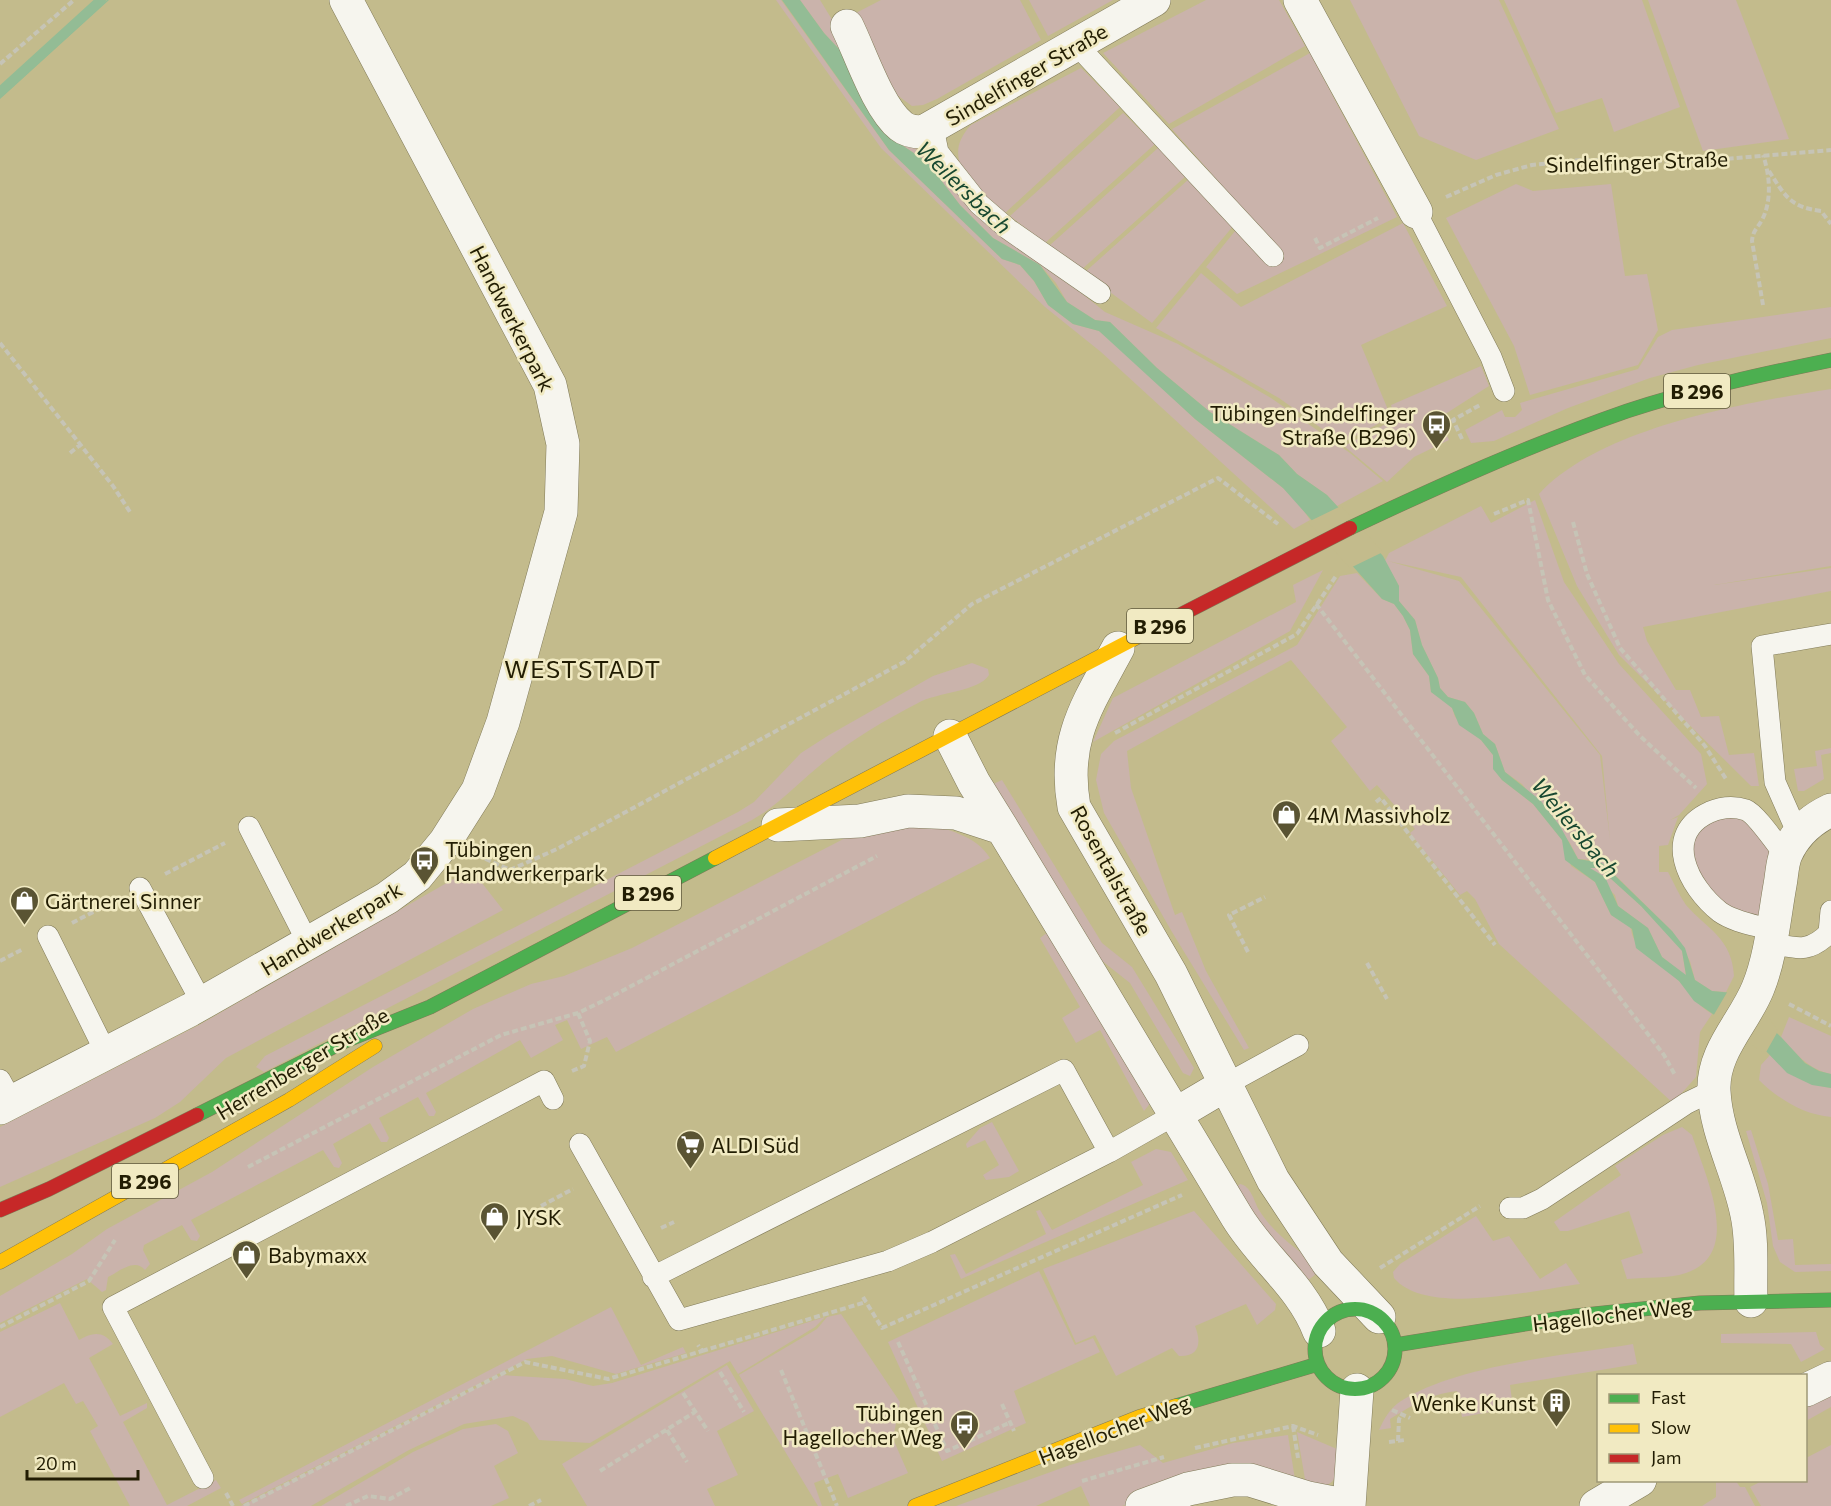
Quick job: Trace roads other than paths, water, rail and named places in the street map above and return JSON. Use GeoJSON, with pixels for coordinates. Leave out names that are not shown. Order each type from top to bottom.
{"type":"FeatureCollection","features":[{"type":"Feature","properties":{"kind":"main road","name":"B 296"},"geometry":{"type":"LineString","coordinates":[[430,1007],[1118,648],[1369,519],[1458,477],[1567,432],[1665,400],[1763,374],[1831,360]]}},
{"type":"Feature","properties":{"kind":"main road","name":"Herrenberger Straße"},"geometry":{"type":"LineString","coordinates":[[0,1210],[70,1179],[345,1041],[430,1007]]}},
{"type":"Feature","properties":{"kind":"main road","name":"Herrenberger Straße"},"geometry":{"type":"LineString","coordinates":[[0,1262],[353,1062],[430,1007]]}},
{"type":"Feature","properties":{"kind":"main road","name":"Hagellocher Weg"},"geometry":{"type":"LineString","coordinates":[[1395,1345],[1575,1316],[1700,1304],[1831,1300]]}},
{"type":"Feature","properties":{"kind":"main road"},"geometry":{"type":"LineString","coordinates":[[1364,1309],[1379,1317],[1387,1324],[1395,1345],[1389,1372],[1375,1384],[1357,1390],[1347,1389],[1329,1380],[1317,1364],[1315,1353],[1319,1331],[1335,1314],[1346,1310],[1364,1309]]}},
{"type":"Feature","properties":{"kind":"main road","name":"Hagellocher Weg"},"geometry":{"type":"LineString","coordinates":[[915,1506],[1139,1417],[1317,1364]]}},
{"type":"Feature","properties":{"kind":"street","name":"Handwerkerpark"},"geometry":{"type":"LineString","coordinates":[[4,1097],[106,1053],[202,1004],[394,893],[417,876],[445,842],[478,790],[503,722],[561,512],[563,444],[550,385],[346,0]]}},
{"type":"Feature","properties":{"kind":"street","name":"Sindelfinger Straße"},"geometry":{"type":"LineString","coordinates":[[847,26],[881,98],[900,125],[913,132],[933,128],[1154,0]]}},
{"type":"Feature","properties":{"kind":"street"},"geometry":{"type":"LineString","coordinates":[[1300,0],[1413,207]]}},
{"type":"Feature","properties":{"kind":"street","name":"Rosentalstraße"},"geometry":{"type":"LineString","coordinates":[[1118,648],[1083,712],[1073,742],[1069,779],[1074,807],[1171,974],[1253,1145],[1284,1199],[1328,1263],[1379,1317]]}},
{"type":"Feature","properties":{"kind":"street"},"geometry":{"type":"LineString","coordinates":[[951,736],[974,783],[1239,1220],[1308,1306],[1319,1331]]}},
{"type":"Feature","properties":{"kind":"street"},"geometry":{"type":"LineString","coordinates":[[1750,1301],[1750,1242],[1747,1215],[1719,1124],[1701,1097],[1756,993],[1792,844],[1819,816],[1831,810]]}},
{"type":"Feature","properties":{"kind":"street"},"geometry":{"type":"LineString","coordinates":[[778,825],[860,821],[908,811],[956,813],[1002,828]]}},
{"type":"Feature","properties":{"kind":"street"},"geometry":{"type":"LineString","coordinates":[[1176,1114],[1225,1085]]}},
{"type":"Feature","properties":{"kind":"street"},"geometry":{"type":"LineString","coordinates":[[1807,1390],[1831,1378]]}},
{"type":"Feature","properties":{"kind":"street"},"geometry":{"type":"LineString","coordinates":[[1142,1506],[1188,1489],[1232,1480],[1250,1480],[1308,1498],[1349,1506],[1357,1390]]}},
{"type":"Feature","properties":{"kind":"street"},"geometry":{"type":"LineString","coordinates":[[1596,1506],[1637,1482]]}},
{"type":"Feature","properties":{"kind":"lane"},"geometry":{"type":"LineString","coordinates":[[1076,45],[1273,256]]}},
{"type":"Feature","properties":{"kind":"lane"},"geometry":{"type":"LineString","coordinates":[[933,128],[938,152],[979,204],[1008,229],[1100,293]]}},
{"type":"Feature","properties":{"kind":"lane"},"geometry":{"type":"LineString","coordinates":[[1413,207],[1491,357],[1504,392]]}},
{"type":"Feature","properties":{"kind":"lane"},"geometry":{"type":"LineString","coordinates":[[1792,844],[1784,808],[1775,783],[1762,646],[1831,634]]}},
{"type":"Feature","properties":{"kind":"lane"},"geometry":{"type":"LineString","coordinates":[[1792,844],[1748,811],[1734,808],[1704,815],[1693,822],[1685,834],[1682,854],[1687,870],[1699,889],[1720,912],[1771,936],[1806,949],[1818,944],[1829,933],[1831,911]]}},
{"type":"Feature","properties":{"kind":"lane"},"geometry":{"type":"LineString","coordinates":[[249,827],[308,943]]}},
{"type":"Feature","properties":{"kind":"lane"},"geometry":{"type":"LineString","coordinates":[[140,888],[202,1004]]}},
{"type":"Feature","properties":{"kind":"lane"},"geometry":{"type":"LineString","coordinates":[[48,936],[106,1053]]}},
{"type":"Feature","properties":{"kind":"lane"},"geometry":{"type":"LineString","coordinates":[[1225,1085],[1298,1045]]}},
{"type":"Feature","properties":{"kind":"lane"},"geometry":{"type":"LineString","coordinates":[[653,1277],[1064,1070],[1109,1152]]}},
{"type":"Feature","properties":{"kind":"lane"},"geometry":{"type":"LineString","coordinates":[[203,1479],[113,1307],[544,1081],[553,1099]]}},
{"type":"Feature","properties":{"kind":"lane"},"geometry":{"type":"LineString","coordinates":[[1510,1208],[1523,1208],[1542,1199],[1701,1097]]}},
{"type":"Feature","properties":{"kind":"lane"},"geometry":{"type":"LineString","coordinates":[[580,1144],[679,1320],[888,1261],[933,1242],[1109,1152],[1176,1114]]}},
{"type":"Feature","properties":{"kind":"waterway"},"geometry":{"type":"LineString","coordinates":[[0,92],[101,0]]}},
{"type":"Feature","properties":{"kind":"place","name":"Tübingen Sindelfinger Straße (B296)"},"geometry":{"type":"Point","coordinates":[1437,450]}},
{"type":"Feature","properties":{"kind":"place","name":"4M Massivholz"},"geometry":{"type":"Point","coordinates":[1286,840]}},
{"type":"Feature","properties":{"kind":"place","name":"Tübingen Handwerkerpark"},"geometry":{"type":"Point","coordinates":[424,886]}},
{"type":"Feature","properties":{"kind":"place","name":"Gärtnerei Sinner"},"geometry":{"type":"Point","coordinates":[24,926]}},
{"type":"Feature","properties":{"kind":"place","name":"ALDI Süd"},"geometry":{"type":"Point","coordinates":[690,1170]}},
{"type":"Feature","properties":{"kind":"place","name":"JYSK"},"geometry":{"type":"Point","coordinates":[495,1242]}},
{"type":"Feature","properties":{"kind":"place","name":"Babymaxx"},"geometry":{"type":"Point","coordinates":[247,1280]}},
{"type":"Feature","properties":{"kind":"place","name":"Wenke Kunst"},"geometry":{"type":"Point","coordinates":[1557,1428]}},
{"type":"Feature","properties":{"kind":"place","name":"Tübingen Hagellocher Weg"},"geometry":{"type":"Point","coordinates":[964,1450]}},
{"type":"Feature","properties":{"kind":"district","name":"WESTSTADT"},"geometry":{"type":"Point","coordinates":[583,668]}},
{"type":"Feature","properties":{"kind":"water label","name":"Weilersbach"},"geometry":{"type":"Point","coordinates":[964,187]}},
{"type":"Feature","properties":{"kind":"water label","name":"Weilersbach"},"geometry":{"type":"Point","coordinates":[1576,827]}}]}
